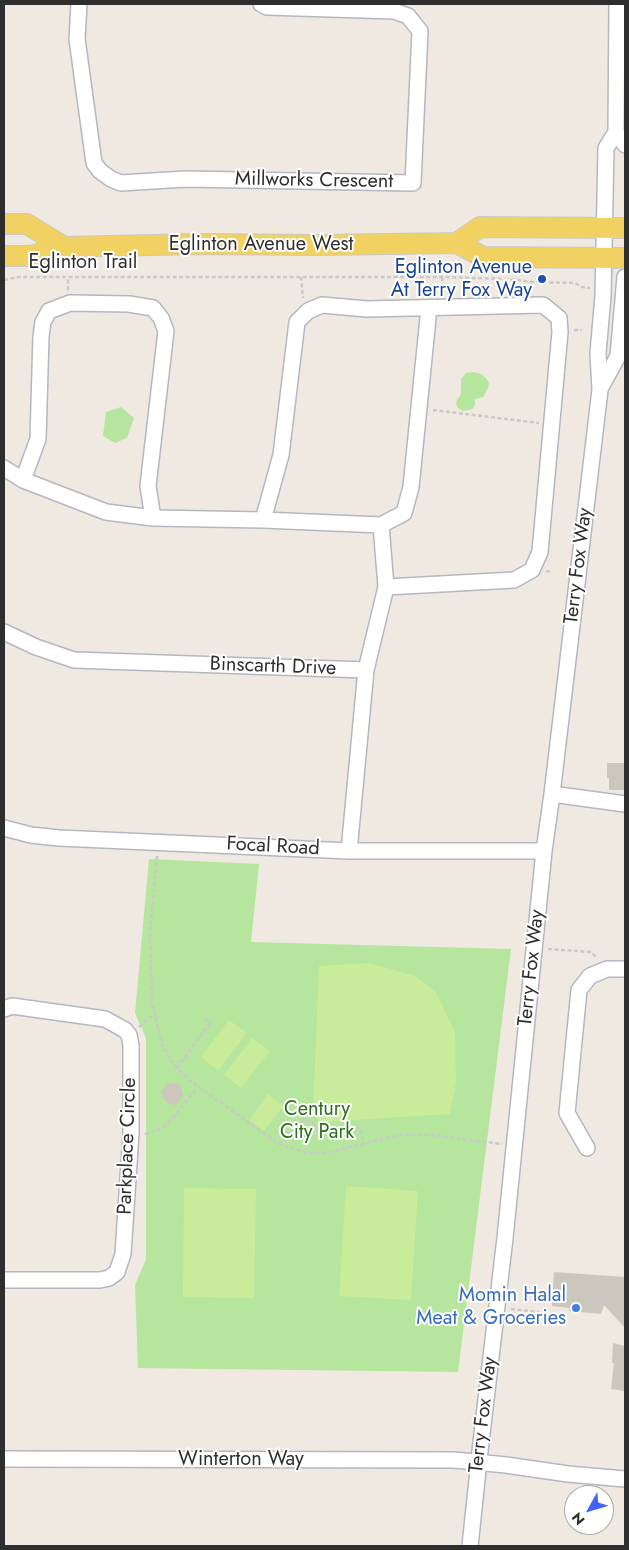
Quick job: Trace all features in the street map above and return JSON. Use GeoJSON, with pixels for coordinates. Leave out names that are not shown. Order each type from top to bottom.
{"type":"FeatureCollection","features":[{"type":"Feature","properties":{"kind":"main road"},"geometry":{"type":"LineString","coordinates":[[4,224],[27,224],[64,247]]}},
{"type":"Feature","properties":{"kind":"main road"},"geometry":{"type":"LineString","coordinates":[[625,228],[480,227],[457,243],[483,258],[625,258]]}},
{"type":"Feature","properties":{"kind":"main road","name":"Eglinton Avenue West"},"geometry":{"type":"LineString","coordinates":[[4,256],[31,256],[64,247],[196,244],[457,243]]}},
{"type":"Feature","properties":{"kind":"street","name":"Millworks Crescent"},"geometry":{"type":"LineString","coordinates":[[79,4],[77,39],[94,163],[100,171],[111,179],[121,184],[185,179],[413,183],[420,31],[408,16],[394,11],[267,7],[261,4]]}},
{"type":"Feature","properties":{"kind":"street"},"geometry":{"type":"LineString","coordinates":[[617,4],[616,132],[625,145]]}},
{"type":"Feature","properties":{"kind":"street","name":"Terry Fox Way"},"geometry":{"type":"LineString","coordinates":[[470,1546],[515,1145],[544,852],[600,390],[598,353],[604,296],[606,148],[616,132]]}},
{"type":"Feature","properties":{"kind":"street","name":"Terry Fox Way"},"geometry":{"type":"LineString","coordinates":[[600,390],[618,356],[625,297],[625,277]]}},
{"type":"Feature","properties":{"kind":"street"},"geometry":{"type":"LineString","coordinates":[[23,480],[38,438],[41,336],[43,322],[49,311],[70,303],[129,304],[153,308],[161,318],[166,331],[148,486],[153,518]]}},
{"type":"Feature","properties":{"kind":"street"},"geometry":{"type":"LineString","coordinates":[[263,520],[281,455],[297,322],[308,311],[322,305],[367,309],[543,305],[559,318],[560,332],[540,552],[532,570],[514,580],[386,587]]}},
{"type":"Feature","properties":{"kind":"street"},"geometry":{"type":"LineString","coordinates":[[4,468],[23,480],[106,512],[153,518],[381,525],[404,513],[411,487],[429,308]]}},
{"type":"Feature","properties":{"kind":"street"},"geometry":{"type":"LineString","coordinates":[[366,670],[386,587],[381,525]]}},
{"type":"Feature","properties":{"kind":"street","name":"Binscarth Drive"},"geometry":{"type":"LineString","coordinates":[[4,632],[36,647],[74,660],[366,670],[349,851]]}},
{"type":"Feature","properties":{"kind":"street"},"geometry":{"type":"LineString","coordinates":[[552,794],[625,804]]}},
{"type":"Feature","properties":{"kind":"street","name":"Focal Road"},"geometry":{"type":"LineString","coordinates":[[4,828],[31,835],[59,838],[349,851],[544,852]]}},
{"type":"Feature","properties":{"kind":"street"},"geometry":{"type":"LineString","coordinates":[[587,1148],[567,1113],[579,990],[590,976],[607,968],[625,969]]}},
{"type":"Feature","properties":{"kind":"street"},"geometry":{"type":"LineString","coordinates":[[4,1009],[12,1006],[105,1019],[125,1030],[129,1035]]}},
{"type":"Feature","properties":{"kind":"street","name":"Parkplace Circle"},"geometry":{"type":"LineString","coordinates":[[4,1280],[100,1280],[109,1278],[117,1272],[123,1254],[131,1133],[131,1045],[129,1035]]}},
{"type":"Feature","properties":{"kind":"street","name":"Winterton Way"},"geometry":{"type":"LineString","coordinates":[[4,1460],[454,1460],[625,1479]]}},
{"type":"Feature","properties":{"kind":"path","name":"Eglinton Trail"},"geometry":{"type":"LineString","coordinates":[[4,280],[18,277],[442,277],[575,283],[582,287]]}},
{"type":"Feature","properties":{"kind":"path"},"geometry":{"type":"LineString","coordinates":[[68,277],[68,296]]}},
{"type":"Feature","properties":{"kind":"path"},"geometry":{"type":"LineString","coordinates":[[301,277],[304,302]]}},
{"type":"Feature","properties":{"kind":"path"},"geometry":{"type":"LineString","coordinates":[[442,277],[443,298]]}},
{"type":"Feature","properties":{"kind":"path"},"geometry":{"type":"LineString","coordinates":[[419,408],[552,424]]}},
{"type":"Feature","properties":{"kind":"path"},"geometry":{"type":"LineString","coordinates":[[158,842],[150,935],[152,1001],[162,1044],[171,1062],[198,1088],[279,1144],[308,1153],[330,1152],[398,1135],[430,1135],[515,1145]]}},
{"type":"Feature","properties":{"kind":"path"},"geometry":{"type":"LineString","coordinates":[[534,948],[591,952],[607,968]]}},
{"type":"Feature","properties":{"kind":"path"},"geometry":{"type":"LineString","coordinates":[[177,1068],[210,1023],[203,1015]]}},
{"type":"Feature","properties":{"kind":"path"},"geometry":{"type":"LineString","coordinates":[[129,1035],[150,1017],[156,1016]]}},
{"type":"Feature","properties":{"kind":"path"},"geometry":{"type":"LineString","coordinates":[[131,1133],[146,1134],[162,1128],[198,1088]]}},
{"type":"Feature","properties":{"kind":"path"},"geometry":{"type":"LineString","coordinates":[[279,1144],[306,1118],[319,1129],[360,1128],[364,1144]]}},
{"type":"Feature","properties":{"kind":"path"},"geometry":{"type":"LineString","coordinates":[[497,1307],[539,1312]]}},
{"type":"Feature","properties":{"kind":"green space"},"geometry":{"type":"Polygon","coordinates":[[[466,373],[481,374],[486,378],[489,383],[488,388],[483,397],[475,399],[473,409],[463,411],[456,404],[461,394],[461,379],[466,373]]]}},
{"type":"Feature","properties":{"kind":"green space"},"geometry":{"type":"Polygon","coordinates":[[[121,407],[134,418],[127,438],[115,443],[103,436],[106,412],[121,407]]]}},
{"type":"Feature","properties":{"kind":"green space","name":"Century City Park"},"geometry":{"type":"Polygon","coordinates":[[[149,859],[259,864],[251,942],[511,949],[458,1372],[138,1368],[135,1285],[146,1259],[146,1038],[135,1013],[149,859]]]}},
{"type":"Feature","properties":{"kind":"green space"},"geometry":{"type":"Polygon","coordinates":[[[370,963],[415,976],[436,992],[455,1032],[456,1082],[450,1114],[320,1122],[313,1112],[319,966],[370,963]]]}},
{"type":"Feature","properties":{"kind":"green space"},"geometry":{"type":"Polygon","coordinates":[[[229,1020],[247,1033],[218,1071],[201,1057],[229,1020]]]}},
{"type":"Feature","properties":{"kind":"green space"},"geometry":{"type":"Polygon","coordinates":[[[252,1038],[270,1051],[241,1088],[224,1075],[252,1038]]]}},
{"type":"Feature","properties":{"kind":"green space"},"geometry":{"type":"Polygon","coordinates":[[[268,1094],[283,1106],[264,1131],[249,1120],[268,1094]]]}},
{"type":"Feature","properties":{"kind":"green space"},"geometry":{"type":"Polygon","coordinates":[[[346,1186],[418,1191],[411,1300],[339,1296],[346,1186]]]}},
{"type":"Feature","properties":{"kind":"green space"},"geometry":{"type":"Polygon","coordinates":[[[184,1188],[256,1189],[254,1298],[183,1297],[184,1188]]]}},
{"type":"Feature","properties":{"kind":"building"},"geometry":{"type":"Polygon","coordinates":[[[607,763],[625,763],[625,790],[609,790],[607,763]]]}},
{"type":"Feature","properties":{"kind":"building"},"geometry":{"type":"Polygon","coordinates":[[[168,1083],[180,1084],[183,1095],[176,1105],[166,1103],[161,1092],[168,1083]]]}},
{"type":"Feature","properties":{"kind":"building"},"geometry":{"type":"Polygon","coordinates":[[[554,1272],[625,1277],[625,1328],[604,1305],[601,1314],[569,1311],[569,1308],[552,1306],[554,1272]]]}},
{"type":"Feature","properties":{"kind":"building"},"geometry":{"type":"Polygon","coordinates":[[[613,1343],[625,1346],[625,1391],[611,1389],[614,1363],[612,1363],[613,1343]]]}},
{"type":"Feature","properties":{"kind":"place","name":"Eglinton Avenue At Terry Fox Way"},"geometry":{"type":"Point","coordinates":[542,279]}},
{"type":"Feature","properties":{"kind":"place","name":"Momin Halal Meat & Groceries"},"geometry":{"type":"Point","coordinates":[576,1308]}}]}
